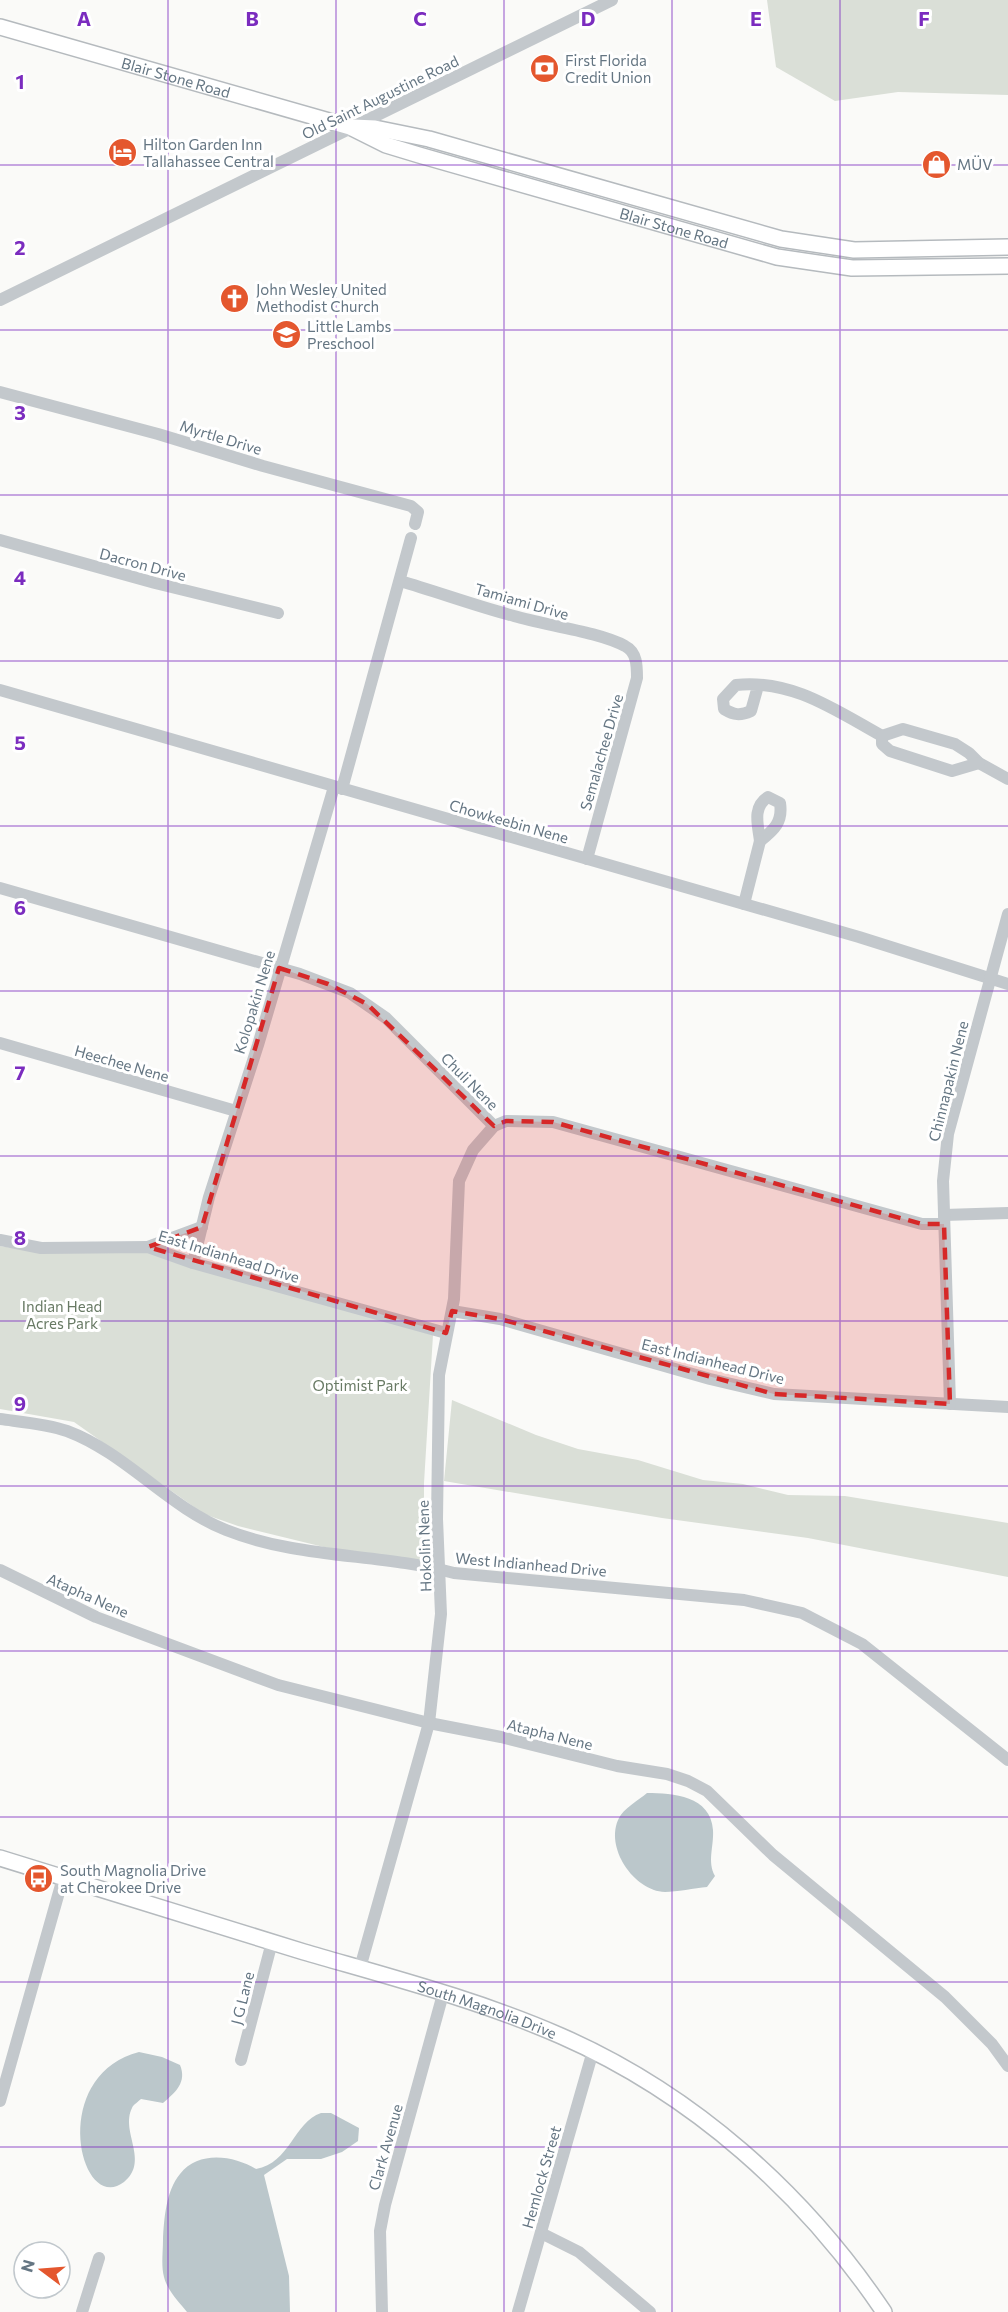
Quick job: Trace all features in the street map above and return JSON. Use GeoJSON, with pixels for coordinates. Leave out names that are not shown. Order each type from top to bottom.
{"type":"FeatureCollection","features":[{"type":"Feature","properties":{"kind":"main road","name":"Blair Stone Road"},"geometry":{"type":"LineString","coordinates":[[0,27],[350,127],[400,133],[781,239],[854,250],[1008,247]]}},
{"type":"Feature","properties":{"kind":"main road","name":"Blair Stone Road"},"geometry":{"type":"LineString","coordinates":[[350,127],[386,145],[777,257],[852,268],[1008,266]]}},
{"type":"Feature","properties":{"kind":"main road"},"geometry":{"type":"LineString","coordinates":[[518,184],[523,166]]}},
{"type":"Feature","properties":{"kind":"main road"},"geometry":{"type":"LineString","coordinates":[[537,190],[542,172]]}},
{"type":"Feature","properties":{"kind":"main road"},"geometry":{"type":"LineString","coordinates":[[668,227],[673,209]]}},
{"type":"Feature","properties":{"kind":"main road"},"geometry":{"type":"LineString","coordinates":[[852,268],[854,250]]}},
{"type":"Feature","properties":{"kind":"main road","name":"South Magnolia Drive"},"geometry":{"type":"LineString","coordinates":[[0,1858],[443,1994],[530,2023],[593,2051],[666,2094],[749,2156],[817,2225],[853,2268],[884,2312]]}},
{"type":"Feature","properties":{"kind":"street","name":"Old Saint Augustine Road"},"geometry":{"type":"LineString","coordinates":[[0,300],[612,0]]}},
{"type":"Feature","properties":{"kind":"street","name":"Myrtle Drive"},"geometry":{"type":"LineString","coordinates":[[0,392],[411,506],[418,512],[415,524]]}},
{"type":"Feature","properties":{"kind":"street","name":"Kolopakin Nene"},"geometry":{"type":"LineString","coordinates":[[193,1263],[236,1111],[279,968],[338,788],[411,538]]}},
{"type":"Feature","properties":{"kind":"street","name":"Dacron Drive"},"geometry":{"type":"LineString","coordinates":[[0,540],[155,584],[278,613]]}},
{"type":"Feature","properties":{"kind":"street","name":"Tamiami Drive"},"geometry":{"type":"LineString","coordinates":[[400,580],[513,616],[607,640],[626,646],[633,652]]}},
{"type":"Feature","properties":{"kind":"street","name":"Semalachee Drive"},"geometry":{"type":"LineString","coordinates":[[586,859],[637,678],[637,663],[633,652]]}},
{"type":"Feature","properties":{"kind":"street"},"geometry":{"type":"LineString","coordinates":[[758,686],[784,688],[809,696],[882,736],[903,729],[955,744],[979,763],[1008,779]]}},
{"type":"Feature","properties":{"kind":"street","name":"Chowkeebin Nene"},"geometry":{"type":"LineString","coordinates":[[0,690],[744,904],[1008,984]]}},
{"type":"Feature","properties":{"kind":"street"},"geometry":{"type":"LineString","coordinates":[[882,736],[882,744],[890,751],[941,768],[952,771],[979,763]]}},
{"type":"Feature","properties":{"kind":"street"},"geometry":{"type":"LineString","coordinates":[[744,904],[760,841]]}},
{"type":"Feature","properties":{"kind":"street","name":"Chuli Nene"},"geometry":{"type":"LineString","coordinates":[[0,888],[328,984],[367,1004],[386,1018],[494,1126],[506,1121],[553,1122],[922,1224],[1008,1213]]}},
{"type":"Feature","properties":{"kind":"street","name":"Chinnapakin Nene"},"geometry":{"type":"LineString","coordinates":[[950,1404],[943,1181],[948,1134],[1008,914]]}},
{"type":"Feature","properties":{"kind":"street","name":"Heechee Nene"},"geometry":{"type":"LineString","coordinates":[[0,1043],[236,1111]]}},
{"type":"Feature","properties":{"kind":"street","name":"Hokolin Nene"},"geometry":{"type":"LineString","coordinates":[[360,1968],[429,1723],[441,1614],[437,1519],[439,1375],[452,1311],[459,1180],[473,1150],[494,1126]]}},
{"type":"Feature","properties":{"kind":"street"},"geometry":{"type":"LineString","coordinates":[[148,1247],[202,1227]]}},
{"type":"Feature","properties":{"kind":"street","name":"East Indianhead Drive"},"geometry":{"type":"LineString","coordinates":[[0,1239],[41,1248],[148,1247],[193,1263],[446,1333]]}},
{"type":"Feature","properties":{"kind":"street","name":"East Indianhead Drive"},"geometry":{"type":"LineString","coordinates":[[452,1311],[500,1319],[710,1379],[774,1394],[1008,1407]]}},
{"type":"Feature","properties":{"kind":"street","name":"West Indianhead Drive"},"geometry":{"type":"LineString","coordinates":[[0,1419],[58,1428],[84,1439],[206,1521],[228,1531],[268,1542],[334,1556],[402,1562],[454,1573],[744,1600],[801,1612],[862,1644],[1008,1760]]}},
{"type":"Feature","properties":{"kind":"street","name":"Atapha Nene"},"geometry":{"type":"LineString","coordinates":[[0,1570],[96,1617],[278,1685],[429,1723],[501,1737],[617,1766],[667,1774],[707,1791],[773,1855],[945,1997],[992,2043],[1008,2066]]}},
{"type":"Feature","properties":{"kind":"street"},"geometry":{"type":"LineString","coordinates":[[0,2101],[63,1878]]}},
{"type":"Feature","properties":{"kind":"street","name":"J G Lane"},"geometry":{"type":"LineString","coordinates":[[241,2060],[273,1942]]}},
{"type":"Feature","properties":{"kind":"street","name":"Clark Avenue"},"geometry":{"type":"LineString","coordinates":[[382,2312],[380,2231],[385,2205],[443,1994]]}},
{"type":"Feature","properties":{"kind":"street","name":"Hemlock Street"},"geometry":{"type":"LineString","coordinates":[[518,2312],[593,2051]]}},
{"type":"Feature","properties":{"kind":"street"},"geometry":{"type":"LineString","coordinates":[[541,2233],[579,2252],[650,2312]]}},
{"type":"Feature","properties":{"kind":"street"},"geometry":{"type":"LineString","coordinates":[[82,2312],[99,2258]]}},
{"type":"Feature","properties":{"kind":"highlighted area"},"geometry":{"type":"Polygon","coordinates":[[[279,968],[328,984],[367,1004],[494,1126],[506,1121],[553,1122],[922,1224],[944,1224],[950,1404],[774,1394],[500,1319],[452,1311],[446,1333],[148,1247],[202,1227],[279,968]]]}},
{"type":"Feature","properties":{"kind":"green space"},"geometry":{"type":"Polygon","coordinates":[[[767,0],[1008,0],[1008,95],[898,92],[835,101],[776,67],[767,0]]]}},
{"type":"Feature","properties":{"kind":"green space"},"geometry":{"type":"Polygon","coordinates":[[[0,1246],[38,1252],[142,1251],[433,1335],[424,1483],[424,1561],[336,1550],[238,1526],[204,1514],[74,1422],[0,1409],[0,1246]]]}},
{"type":"Feature","properties":{"kind":"green space"},"geometry":{"type":"Polygon","coordinates":[[[452,1400],[536,1435],[578,1449],[638,1460],[703,1480],[743,1484],[788,1495],[845,1496],[1008,1523],[1008,1577],[808,1538],[662,1518],[444,1481],[452,1400]]]}},
{"type":"Feature","properties":{"kind":"shaded area"},"geometry":{"type":"Polygon","coordinates":[[[647,1793],[679,1796],[698,1803],[706,1810],[713,1830],[711,1859],[715,1876],[707,1887],[669,1892],[654,1890],[633,1876],[625,1865],[619,1854],[615,1829],[621,1815],[647,1793]]]}},
{"type":"Feature","properties":{"kind":"shaded area"},"geometry":{"type":"Polygon","coordinates":[[[139,2052],[162,2057],[180,2065],[181,2082],[176,2091],[163,2103],[141,2099],[133,2107],[129,2117],[129,2127],[135,2165],[124,2182],[108,2187],[95,2179],[85,2162],[80,2139],[82,2113],[92,2087],[110,2066],[139,2052]]]}},
{"type":"Feature","properties":{"kind":"shaded area"},"geometry":{"type":"Polygon","coordinates":[[[321,2113],[331,2113],[359,2128],[358,2141],[342,2152],[321,2159],[287,2159],[264,2175],[289,2276],[290,2312],[187,2312],[168,2287],[163,2268],[165,2214],[175,2181],[188,2166],[207,2158],[238,2161],[256,2169],[267,2165],[277,2159],[304,2125],[321,2113]]]}},
{"type":"Feature","properties":{"kind":"place","name":"First Florida Credit Union"},"geometry":{"type":"Point","coordinates":[544,69]}},
{"type":"Feature","properties":{"kind":"place","name":"Hilton Garden Inn Tallahassee Central"},"geometry":{"type":"Point","coordinates":[122,153]}},
{"type":"Feature","properties":{"kind":"place","name":"MÜV"},"geometry":{"type":"Point","coordinates":[936,164]}},
{"type":"Feature","properties":{"kind":"place","name":"John Wesley United Methodist Church"},"geometry":{"type":"Point","coordinates":[235,298]}},
{"type":"Feature","properties":{"kind":"place","name":"Little Lambs Preschool"},"geometry":{"type":"Point","coordinates":[286,335]}},
{"type":"Feature","properties":{"kind":"place","name":"South Magnolia Drive at Cherokee Drive"},"geometry":{"type":"Point","coordinates":[39,1879]}},
{"type":"Feature","properties":{"kind":"park label","name":"Indian Head Acres Park"},"geometry":{"type":"Point","coordinates":[62,1314]}},
{"type":"Feature","properties":{"kind":"park label","name":"Optimist Park"},"geometry":{"type":"Point","coordinates":[360,1385]}}]}
